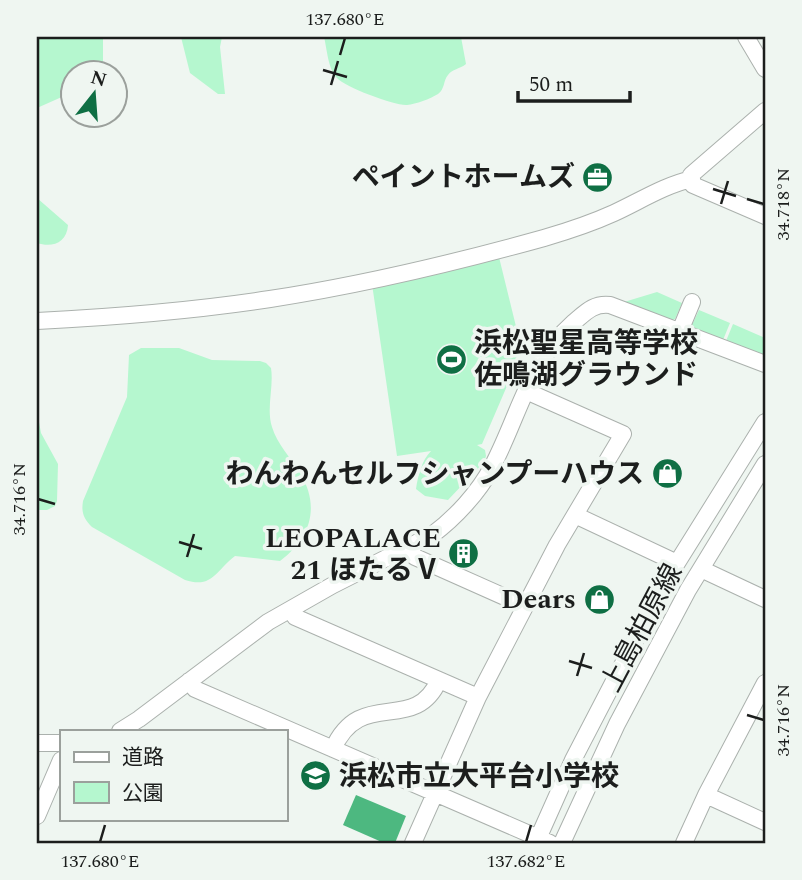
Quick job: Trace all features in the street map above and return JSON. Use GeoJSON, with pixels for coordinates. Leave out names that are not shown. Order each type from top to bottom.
{"type":"FeatureCollection","features":[{"type":"Feature","properties":{"kind":"street"},"geometry":{"type":"LineString","coordinates":[[746,37],[765,69]]}},
{"type":"Feature","properties":{"kind":"street"},"geometry":{"type":"LineString","coordinates":[[765,111],[691,175],[694,185],[765,216]]}},
{"type":"Feature","properties":{"kind":"street"},"geometry":{"type":"LineString","coordinates":[[37,321],[140,315],[217,306],[362,282],[545,238],[611,214],[678,182],[692,179]]}},
{"type":"Feature","properties":{"kind":"street"},"geometry":{"type":"LineString","coordinates":[[680,331],[692,302]]}},
{"type":"Feature","properties":{"kind":"street"},"geometry":{"type":"LineString","coordinates":[[121,730],[254,631],[443,527],[479,487],[492,468],[540,361],[556,338],[588,309],[610,305],[765,364]]}},
{"type":"Feature","properties":{"kind":"street"},"geometry":{"type":"LineString","coordinates":[[413,843],[478,697],[575,515],[623,435],[526,391]]}},
{"type":"Feature","properties":{"kind":"street","name":"上島柏原線"},"geometry":{"type":"LineString","coordinates":[[541,842],[588,729],[677,563],[765,422]]}},
{"type":"Feature","properties":{"kind":"street","name":"上島柏原線"},"geometry":{"type":"LineString","coordinates":[[562,843],[617,724],[701,569],[765,464]]}},
{"type":"Feature","properties":{"kind":"street"},"geometry":{"type":"LineString","coordinates":[[575,515],[677,563]]}},
{"type":"Feature","properties":{"kind":"street"},"geometry":{"type":"LineString","coordinates":[[410,547],[415,557],[525,606]]}},
{"type":"Feature","properties":{"kind":"street"},"geometry":{"type":"LineString","coordinates":[[701,569],[765,599]]}},
{"type":"Feature","properties":{"kind":"street"},"geometry":{"type":"LineString","coordinates":[[291,609],[295,617],[478,697]]}},
{"type":"Feature","properties":{"kind":"street"},"geometry":{"type":"LineString","coordinates":[[333,749],[344,730],[355,719],[369,713],[393,713],[414,706],[431,694],[439,680]]}},
{"type":"Feature","properties":{"kind":"street"},"geometry":{"type":"LineString","coordinates":[[189,681],[195,689],[541,842]]}},
{"type":"Feature","properties":{"kind":"street"},"geometry":{"type":"LineString","coordinates":[[684,843],[706,796],[759,708],[765,683]]}},
{"type":"Feature","properties":{"kind":"street"},"geometry":{"type":"LineString","coordinates":[[37,743],[60,743]]}},
{"type":"Feature","properties":{"kind":"street"},"geometry":{"type":"LineString","coordinates":[[37,816],[60,762]]}},
{"type":"Feature","properties":{"kind":"street"},"geometry":{"type":"LineString","coordinates":[[706,796],[765,822]]}},
{"type":"Feature","properties":{"kind":"green space"},"geometry":{"type":"Polygon","coordinates":[[[37,37],[103,37],[103,60],[60,60],[60,98],[37,108],[37,37]]]}},
{"type":"Feature","properties":{"kind":"green space"},"geometry":{"type":"Polygon","coordinates":[[[181,37],[222,37],[220,47],[225,94],[218,94],[190,73],[181,37]]]}},
{"type":"Feature","properties":{"kind":"green space"},"geometry":{"type":"Polygon","coordinates":[[[324,37],[461,37],[466,64],[446,77],[438,94],[419,102],[401,104],[360,91],[337,78],[330,64],[324,37]]]}},
{"type":"Feature","properties":{"kind":"green space"},"geometry":{"type":"Polygon","coordinates":[[[37,198],[68,225],[65,236],[58,243],[37,243],[37,198]]]}},
{"type":"Feature","properties":{"kind":"green space","name":"浜松聖星高等学校 佐鳴湖グラウンド"},"geometry":{"type":"Polygon","coordinates":[[[498,253],[522,351],[482,444],[477,445],[485,450],[484,462],[448,500],[425,496],[416,489],[421,468],[431,451],[397,456],[372,284],[498,253]]]}},
{"type":"Feature","properties":{"kind":"green space"},"geometry":{"type":"Polygon","coordinates":[[[657,292],[682,303],[675,319],[624,302],[657,292]]]}},
{"type":"Feature","properties":{"kind":"green space"},"geometry":{"type":"Polygon","coordinates":[[[699,310],[730,323],[723,340],[693,328],[699,310]]]}},
{"type":"Feature","properties":{"kind":"green space"},"geometry":{"type":"Polygon","coordinates":[[[733,324],[765,338],[765,356],[726,341],[733,324]]]}},
{"type":"Feature","properties":{"kind":"green space"},"geometry":{"type":"Polygon","coordinates":[[[141,348],[179,348],[212,360],[260,361],[271,368],[272,427],[300,473],[310,498],[311,510],[309,522],[299,543],[280,561],[235,556],[213,577],[194,582],[185,580],[92,527],[87,521],[83,512],[83,501],[127,397],[129,355],[141,348]]]}},
{"type":"Feature","properties":{"kind":"green space"},"geometry":{"type":"Polygon","coordinates":[[[37,411],[41,433],[58,464],[57,501],[55,506],[47,510],[37,510],[37,411]]]}},
{"type":"Feature","properties":{"kind":"shaded area"},"geometry":{"type":"Polygon","coordinates":[[[356,795],[406,816],[395,843],[384,843],[343,825],[356,795]]]}},
{"type":"Feature","properties":{"kind":"place","name":"ペイントホームズ"},"geometry":{"type":"Point","coordinates":[598,177]}},
{"type":"Feature","properties":{"kind":"place","name":"浜松聖星高等学校 佐鳴湖グラウンド"},"geometry":{"type":"Point","coordinates":[451,359]}},
{"type":"Feature","properties":{"kind":"place","name":"わんわんセルフシャンプーハウス"},"geometry":{"type":"Point","coordinates":[667,474]}},
{"type":"Feature","properties":{"kind":"place","name":"LEOPALACE 21 ほたるⅤ"},"geometry":{"type":"Point","coordinates":[464,554]}},
{"type":"Feature","properties":{"kind":"place","name":"Dears"},"geometry":{"type":"Point","coordinates":[599,599]}},
{"type":"Feature","properties":{"kind":"place","name":"浜松市立大平台小学校"},"geometry":{"type":"Point","coordinates":[316,776]}}]}
